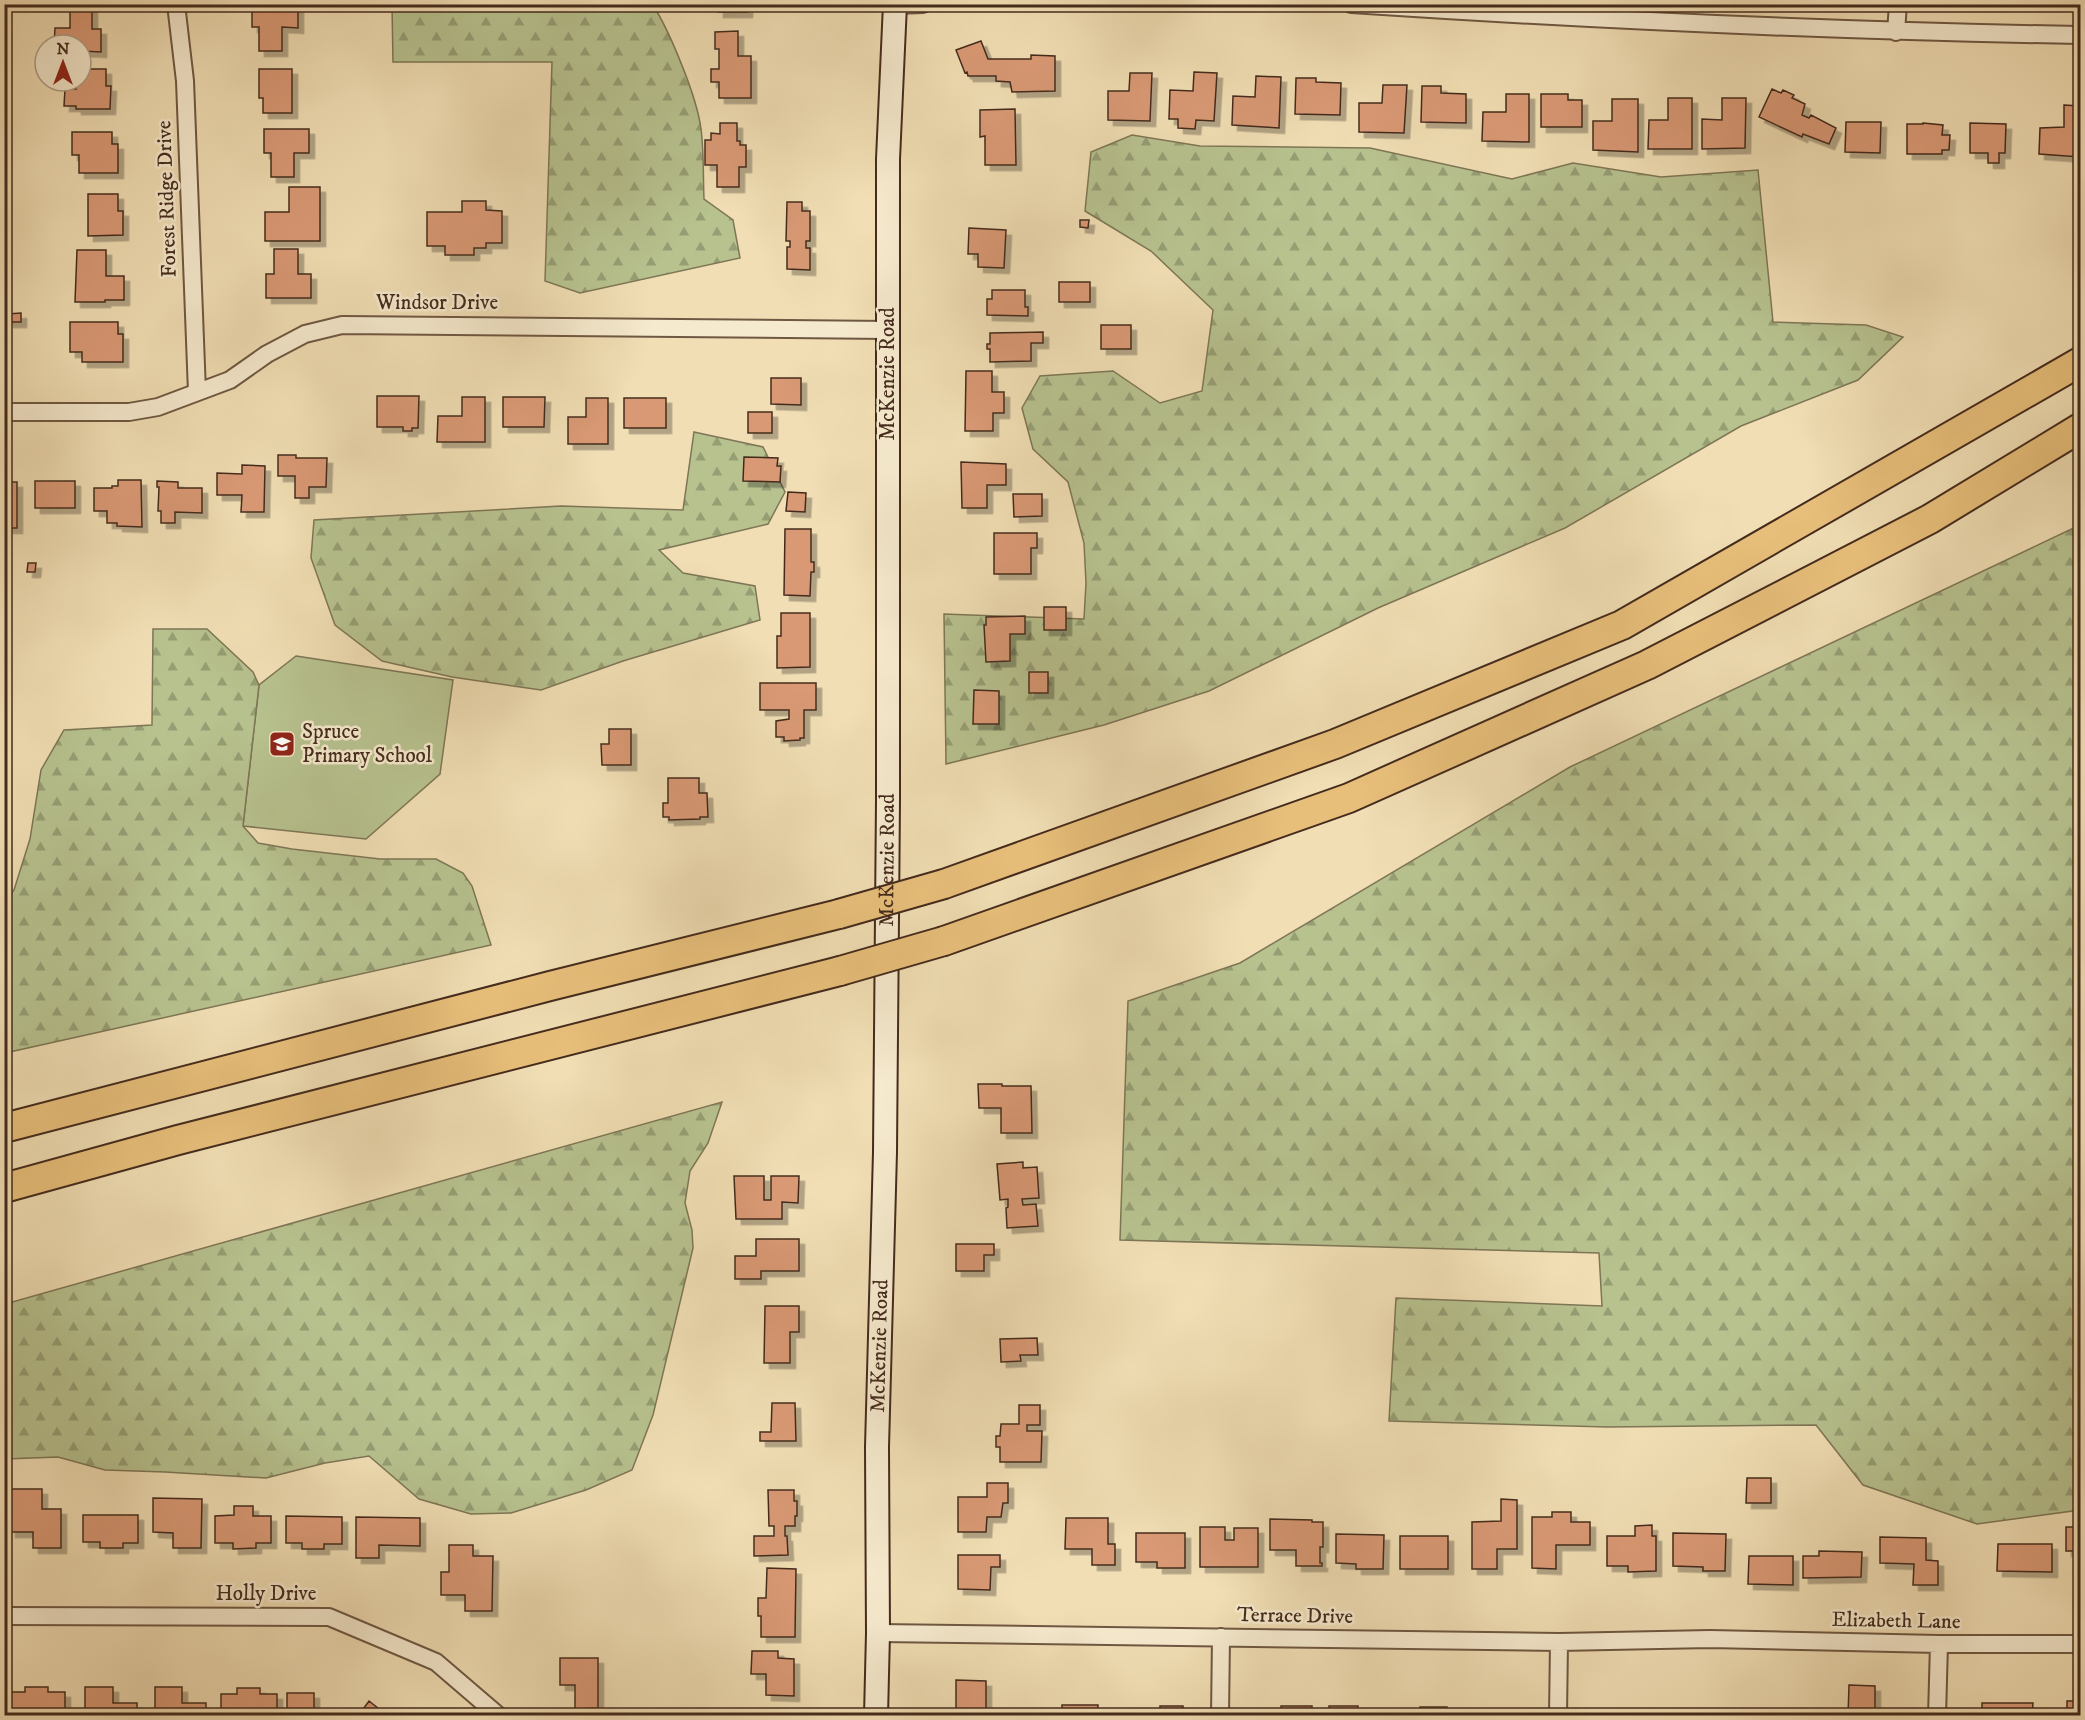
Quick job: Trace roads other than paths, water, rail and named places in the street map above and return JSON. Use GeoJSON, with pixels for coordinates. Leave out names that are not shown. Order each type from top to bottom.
{"type":"FeatureCollection","features":[{"type":"Feature","properties":{"kind":"highway"},"geometry":{"type":"LineString","coordinates":[[4,1128],[538,989],[839,914],[944,884],[1335,744],[1622,625],[2080,362]]}},
{"type":"Feature","properties":{"kind":"highway"},"geometry":{"type":"LineString","coordinates":[[4,1188],[190,1137],[840,971],[944,941],[1350,798],[1647,664],[1930,519],[2080,428]]}},
{"type":"Feature","properties":{"kind":"street","name":"Forest Ridge Drive"},"geometry":{"type":"LineString","coordinates":[[176,4],[185,81],[197,392]]}},
{"type":"Feature","properties":{"kind":"street"},"geometry":{"type":"LineString","coordinates":[[895,5],[923,4]]}},
{"type":"Feature","properties":{"kind":"street"},"geometry":{"type":"LineString","coordinates":[[1351,4],[1561,11],[1896,32],[2080,35]]}},
{"type":"Feature","properties":{"kind":"street"},"geometry":{"type":"LineString","coordinates":[[1896,32],[1898,4]]}},
{"type":"Feature","properties":{"kind":"street","name":"McKenzie Road"},"geometry":{"type":"LineString","coordinates":[[876,1716],[877,1447],[885,1152],[888,823],[888,159],[895,5]]}},
{"type":"Feature","properties":{"kind":"street","name":"Windsor Drive"},"geometry":{"type":"LineString","coordinates":[[4,412],[129,412],[158,408],[230,380],[267,354],[305,334],[342,325],[888,330]]}},
{"type":"Feature","properties":{"kind":"street","name":"Holly Drive"},"geometry":{"type":"LineString","coordinates":[[4,1617],[329,1617],[436,1662],[499,1716]]}},
{"type":"Feature","properties":{"kind":"street","name":"Terrace Drive"},"geometry":{"type":"LineString","coordinates":[[878,1633],[1559,1642],[1710,1640]]}},
{"type":"Feature","properties":{"kind":"street"},"geometry":{"type":"LineString","coordinates":[[1220,1716],[1221,1638]]}},
{"type":"Feature","properties":{"kind":"street","name":"Elizabeth Lane"},"geometry":{"type":"LineString","coordinates":[[1710,1640],[2080,1644]]}},
{"type":"Feature","properties":{"kind":"street"},"geometry":{"type":"LineString","coordinates":[[1558,1716],[1559,1642]]}},
{"type":"Feature","properties":{"kind":"street"},"geometry":{"type":"LineString","coordinates":[[1937,1716],[1939,1644]]}},
{"type":"Feature","properties":{"kind":"place","name":"Spruce Primary School"},"geometry":{"type":"Point","coordinates":[282,744]}}]}
